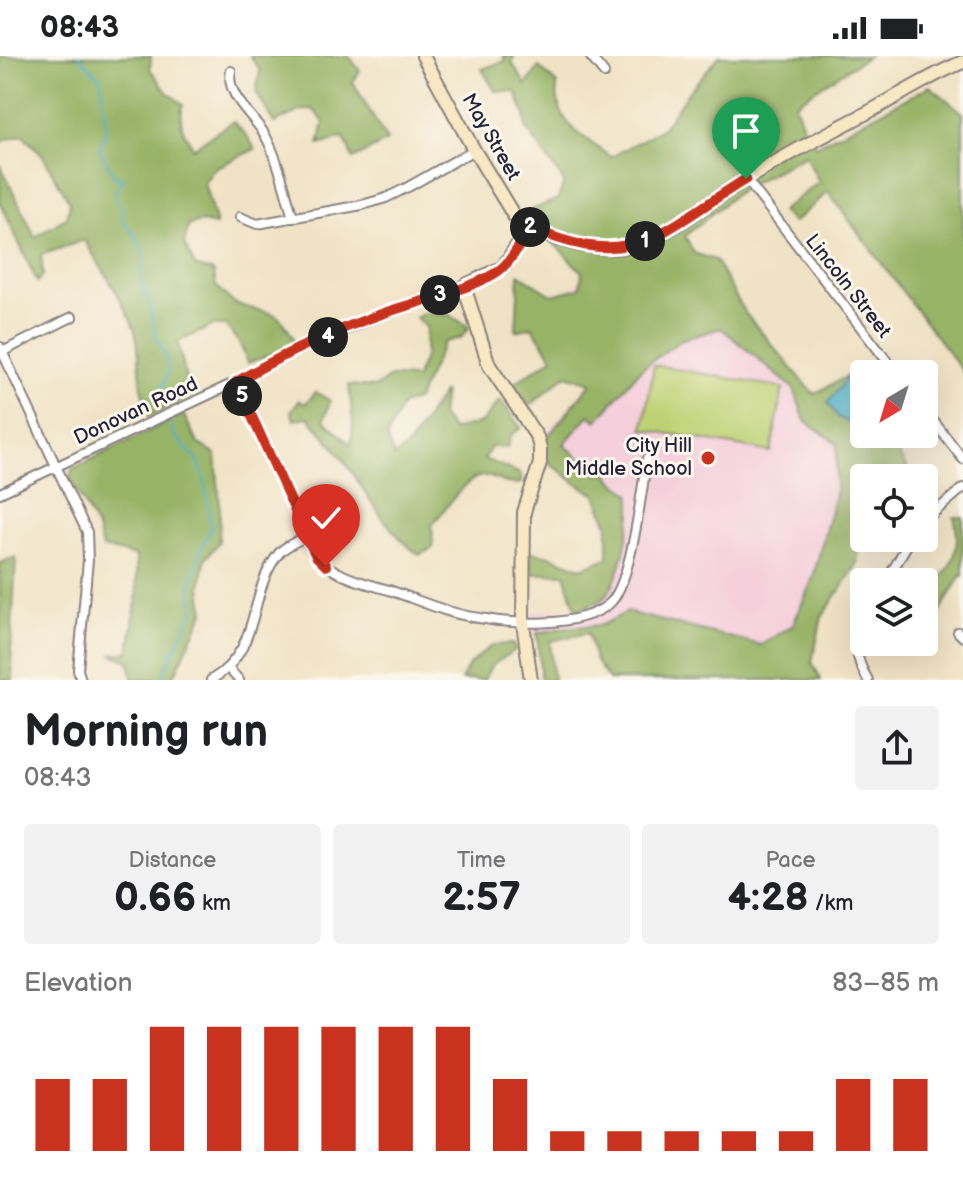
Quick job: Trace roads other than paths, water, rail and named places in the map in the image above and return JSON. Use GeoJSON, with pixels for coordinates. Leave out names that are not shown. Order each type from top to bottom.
{"type":"FeatureCollection","features":[{"type":"Feature","properties":{"kind":"street","name":"May Street"},"geometry":{"type":"LineString","coordinates":[[423,56],[514,216],[529,227]]}},
{"type":"Feature","properties":{"kind":"street"},"geometry":{"type":"LineString","coordinates":[[590,56],[604,73]]}},
{"type":"Feature","properties":{"kind":"street"},"geometry":{"type":"LineString","coordinates":[[531,680],[523,623],[524,512],[540,463],[540,448],[537,437],[489,365],[464,286],[503,267],[529,227],[593,248],[624,247],[663,233],[746,179],[963,62]]}},
{"type":"Feature","properties":{"kind":"street"},"geometry":{"type":"LineString","coordinates":[[231,71],[231,85],[265,136],[293,218]]}},
{"type":"Feature","properties":{"kind":"street"},"geometry":{"type":"LineString","coordinates":[[240,217],[257,224],[386,198],[474,150]]}},
{"type":"Feature","properties":{"kind":"street","name":"Lincoln Street"},"geometry":{"type":"LineString","coordinates":[[746,179],[886,360]]}},
{"type":"Feature","properties":{"kind":"street","name":"Donovan Road"},"geometry":{"type":"LineString","coordinates":[[0,493],[236,382],[263,365],[384,314],[464,286]]}},
{"type":"Feature","properties":{"kind":"street"},"geometry":{"type":"LineString","coordinates":[[72,317],[1,350],[87,532],[88,560],[78,670],[81,680]]}},
{"type":"Feature","properties":{"kind":"street"},"geometry":{"type":"LineString","coordinates":[[236,382],[316,556],[326,566],[347,577],[471,617],[523,623],[585,617],[608,605],[626,571],[647,459]]}},
{"type":"Feature","properties":{"kind":"street"},"geometry":{"type":"LineString","coordinates":[[938,427],[963,459]]}},
{"type":"Feature","properties":{"kind":"street"},"geometry":{"type":"LineString","coordinates":[[938,509],[963,488]]}},
{"type":"Feature","properties":{"kind":"street"},"geometry":{"type":"LineString","coordinates":[[211,680],[229,669],[245,642],[268,570],[282,550],[307,536]]}},
{"type":"Feature","properties":{"kind":"street"},"geometry":{"type":"LineString","coordinates":[[857,656],[868,680]]}},
{"type":"Feature","properties":{"kind":"street"},"geometry":{"type":"LineString","coordinates":[[229,669],[239,680]]}},
{"type":"Feature","properties":{"kind":"water"},"geometry":{"type":"Polygon","coordinates":[[[850,377],[850,423],[839,418],[828,403],[850,377]]]}},
{"type":"Feature","properties":{"kind":"waterway"},"geometry":{"type":"LineString","coordinates":[[79,56],[101,79],[106,133],[99,147],[114,177],[123,179],[114,194],[122,208],[123,221],[136,237],[145,256],[141,273],[143,289],[149,300],[156,338],[169,369],[161,391],[165,403]]}},
{"type":"Feature","properties":{"kind":"waterway"},"geometry":{"type":"LineString","coordinates":[[163,678],[194,610],[191,585],[211,528],[204,477],[197,460],[173,434],[171,421]]}},
{"type":"Feature","properties":{"kind":"place","name":"City Hill Middle School"},"geometry":{"type":"Point","coordinates":[708,458]}}]}
